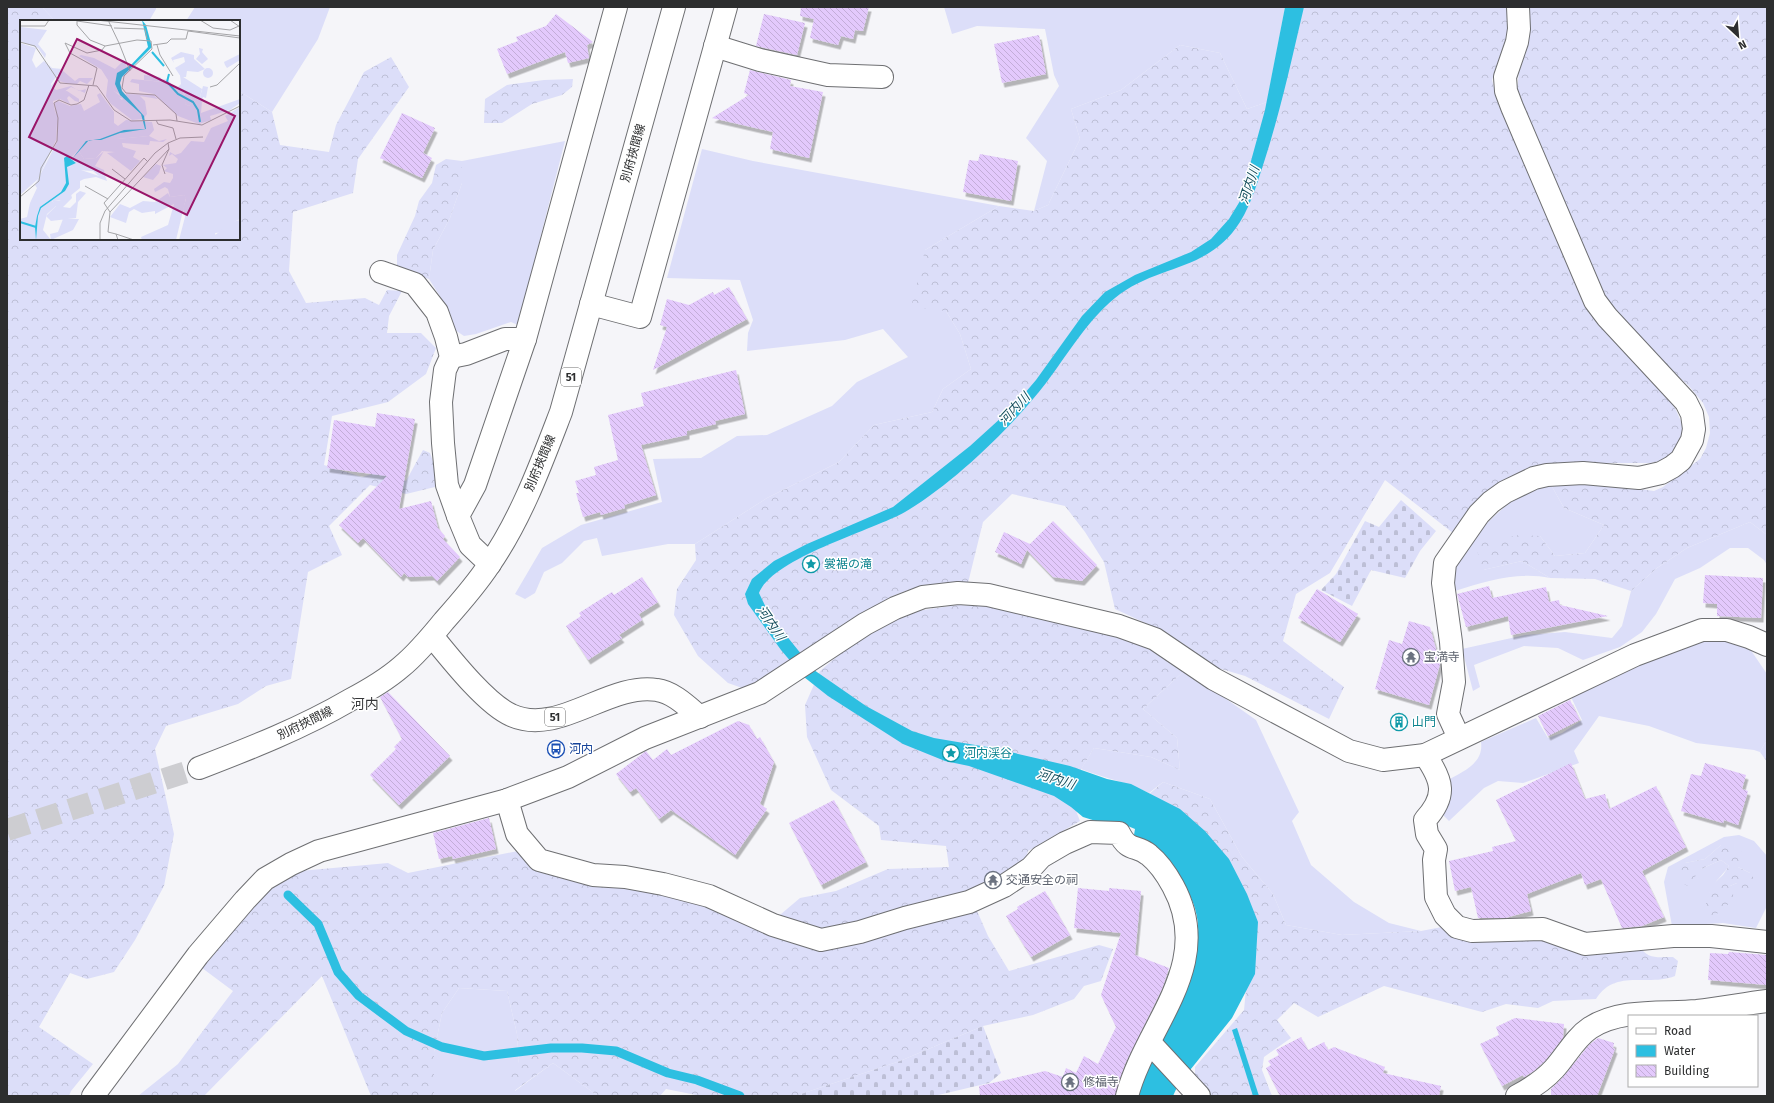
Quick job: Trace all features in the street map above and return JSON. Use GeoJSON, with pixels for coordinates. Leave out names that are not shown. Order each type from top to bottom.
{"type":"FeatureCollection","features":[{"type":"Feature","properties":{"kind":"street"},"geometry":{"type":"LineString","coordinates":[[458,516],[475,485],[525,339],[616,7]]}},
{"type":"Feature","properties":{"kind":"street","name":"別府挾間線"},"geometry":{"type":"LineString","coordinates":[[199,768],[246,750],[323,716],[366,692],[401,667],[432,636],[467,595],[490,564],[516,518],[561,412],[674,7]]}},
{"type":"Feature","properties":{"kind":"street"},"geometry":{"type":"LineString","coordinates":[[591,304],[640,317],[726,7]]}},
{"type":"Feature","properties":{"kind":"street"},"geometry":{"type":"LineString","coordinates":[[1459,738],[1448,714],[1454,682],[1451,642],[1443,582],[1445,563],[1478,514],[1505,492],[1534,478],[1552,474],[1583,473],[1639,478],[1661,473],[1682,460],[1690,445],[1694,429],[1692,414],[1686,402],[1607,317],[1595,301],[1512,107],[1506,91],[1505,77],[1519,29],[1518,7]]}},
{"type":"Feature","properties":{"kind":"street"},"geometry":{"type":"LineString","coordinates":[[715,46],[760,60],[828,75],[882,77]]}},
{"type":"Feature","properties":{"kind":"street"},"geometry":{"type":"LineString","coordinates":[[381,272],[415,284],[437,312],[451,357],[445,370],[441,402],[447,485],[470,545],[490,564]]}},
{"type":"Feature","properties":{"kind":"street"},"geometry":{"type":"LineString","coordinates":[[451,357],[466,354],[505,339],[525,339]]}},
{"type":"Feature","properties":{"kind":"street"},"geometry":{"type":"LineString","coordinates":[[93,1096],[198,955],[244,900],[265,879],[291,864],[319,851],[507,800],[568,777],[645,738],[760,693],[865,624],[895,608],[923,597],[958,593],[988,595],[1119,626],[1155,639],[1214,679],[1349,751],[1382,760],[1425,755],[1635,655],[1702,630],[1727,630],[1767,645]]}},
{"type":"Feature","properties":{"kind":"street","name":"51"},"geometry":{"type":"LineString","coordinates":[[432,636],[462,672],[497,706],[511,715],[522,719],[546,719],[631,690],[658,690],[680,700],[700,717]]}},
{"type":"Feature","properties":{"kind":"street"},"geometry":{"type":"LineString","coordinates":[[1425,755],[1434,768],[1441,787],[1436,808],[1425,820],[1427,834],[1436,849],[1434,860],[1436,897],[1445,915],[1457,927],[1472,931],[1542,929],[1586,944],[1673,936],[1711,936],[1767,942]]}},
{"type":"Feature","properties":{"kind":"street"},"geometry":{"type":"LineString","coordinates":[[507,800],[517,834],[539,860],[593,875],[624,877],[663,884],[709,896],[773,925],[821,940],[860,932],[905,918],[969,902],[1004,886],[1031,868],[1041,856],[1065,843],[1090,832],[1119,833],[1124,844],[1148,854],[1164,872],[1174,887],[1185,915],[1187,945],[1183,970],[1151,1044],[1137,1064],[1127,1096]]}},
{"type":"Feature","properties":{"kind":"street"},"geometry":{"type":"LineString","coordinates":[[1632,1015],[1715,1009],[1767,1001]]}},
{"type":"Feature","properties":{"kind":"street"},"geometry":{"type":"LineString","coordinates":[[1517,1096],[1536,1084],[1553,1070],[1575,1042],[1590,1028],[1613,1018],[1628,1016]]}},
{"type":"Feature","properties":{"kind":"street"},"geometry":{"type":"LineString","coordinates":[[1151,1044],[1193,1090]]}},
{"type":"Feature","properties":{"kind":"green space"},"geometry":{"type":"Polygon","coordinates":[[[7,7],[42,7],[54,20],[20,20],[20,240],[240,240],[240,92],[272,112],[280,145],[329,152],[336,125],[364,72],[391,57],[409,87],[358,159],[353,193],[293,212],[289,271],[306,303],[365,298],[379,305],[387,290],[402,291],[389,316],[387,333],[421,333],[436,348],[426,374],[388,402],[332,416],[324,465],[362,477],[386,470],[406,481],[423,450],[430,453],[435,467],[435,487],[406,494],[370,485],[329,526],[342,555],[308,572],[291,679],[266,686],[238,704],[166,726],[155,749],[174,834],[164,886],[135,940],[114,972],[87,979],[70,973],[39,1027],[93,1064],[71,1091],[69,1096],[7,1096],[7,7]]]}},
{"type":"Feature","properties":{"kind":"green space"},"geometry":{"type":"Polygon","coordinates":[[[42,7],[156,7],[150,20],[54,20],[42,7]]]}},
{"type":"Feature","properties":{"kind":"green space"},"geometry":{"type":"Polygon","coordinates":[[[195,7],[330,7],[318,39],[272,112],[240,92],[240,20],[187,20],[195,7]]]}},
{"type":"Feature","properties":{"kind":"green space"},"geometry":{"type":"Polygon","coordinates":[[[944,7],[1285,7],[1267,102],[1247,109],[1220,53],[1180,45],[1121,90],[1071,109],[1080,139],[1048,205],[1034,211],[1047,161],[1026,138],[1059,86],[1054,75],[1045,29],[977,26],[952,34],[944,7]]]}},
{"type":"Feature","properties":{"kind":"green space"},"geometry":{"type":"Polygon","coordinates":[[[1304,7],[1507,7],[1507,35],[1492,80],[1498,101],[1548,218],[1676,410],[1683,426],[1683,439],[1676,449],[1664,460],[1650,463],[1570,463],[1453,533],[1385,480],[1330,573],[1296,594],[1283,641],[1344,687],[1329,719],[1245,676],[1218,668],[1167,633],[1115,609],[1104,562],[1085,532],[1065,506],[1012,494],[983,522],[968,583],[908,590],[890,597],[745,689],[728,683],[698,656],[674,615],[677,589],[696,560],[695,544],[767,498],[839,462],[874,425],[932,412],[943,389],[971,369],[960,334],[946,311],[911,307],[925,250],[999,206],[1034,211],[1048,205],[1080,139],[1071,109],[1121,90],[1180,45],[1220,53],[1247,109],[1267,102],[1304,7]]]}},
{"type":"Feature","properties":{"kind":"green space"},"geometry":{"type":"Polygon","coordinates":[[[1528,7],[1767,7],[1767,535],[1750,522],[1687,548],[1657,568],[1631,591],[1595,579],[1550,578],[1522,561],[1483,570],[1475,544],[1519,535],[1540,536],[1555,556],[1585,553],[1604,525],[1564,508],[1550,483],[1597,483],[1654,491],[1663,487],[1700,459],[1706,448],[1710,433],[1709,417],[1703,403],[1689,386],[1665,365],[1615,310],[1594,281],[1517,91],[1519,71],[1524,52],[1528,7]]]}},
{"type":"Feature","properties":{"kind":"green space"},"geometry":{"type":"Polygon","coordinates":[[[573,79],[572,87],[562,95],[532,104],[502,123],[484,123],[485,99],[507,85],[544,80],[573,79]]]}},
{"type":"Feature","properties":{"kind":"green space"},"geometry":{"type":"Polygon","coordinates":[[[565,141],[518,325],[511,322],[476,334],[464,336],[452,328],[441,298],[429,279],[433,250],[450,218],[462,183],[462,161],[565,141]]]}},
{"type":"Feature","properties":{"kind":"green space"},"geometry":{"type":"Polygon","coordinates":[[[702,149],[753,161],[999,206],[925,250],[946,311],[960,334],[971,369],[943,389],[932,412],[874,425],[839,462],[767,498],[695,544],[668,544],[602,556],[597,538],[584,541],[562,563],[544,572],[535,593],[525,599],[515,594],[542,548],[581,525],[662,502],[653,459],[701,458],[737,436],[767,435],[832,406],[857,382],[908,357],[883,329],[845,340],[747,351],[748,333],[753,320],[740,280],[667,278],[702,149]]]}},
{"type":"Feature","properties":{"kind":"green space"},"geometry":{"type":"Polygon","coordinates":[[[446,159],[462,161],[462,183],[450,218],[433,250],[429,279],[397,268],[397,255],[415,216],[419,201],[432,183],[436,165],[446,159]]]}},
{"type":"Feature","properties":{"kind":"green space"},"geometry":{"type":"Polygon","coordinates":[[[1550,483],[1564,508],[1604,525],[1585,553],[1555,556],[1540,536],[1483,570],[1522,561],[1550,578],[1538,576],[1514,576],[1455,591],[1454,567],[1476,533],[1511,501],[1550,483]]]}},
{"type":"Feature","properties":{"kind":"green space"},"geometry":{"type":"Polygon","coordinates":[[[1401,500],[1436,531],[1420,551],[1405,578],[1371,570],[1352,606],[1321,590],[1336,574],[1365,521],[1379,527],[1401,500]]]}},
{"type":"Feature","properties":{"kind":"green space"},"geometry":{"type":"Polygon","coordinates":[[[1750,522],[1767,535],[1767,565],[1764,560],[1748,548],[1730,548],[1700,568],[1675,579],[1656,614],[1642,632],[1620,647],[1583,660],[1558,648],[1524,646],[1474,665],[1480,687],[1473,691],[1462,649],[1525,635],[1565,632],[1612,638],[1622,626],[1631,591],[1657,568],[1687,548],[1750,522]]]}},
{"type":"Feature","properties":{"kind":"green space"},"geometry":{"type":"Polygon","coordinates":[[[957,605],[989,606],[1125,638],[1149,648],[1185,670],[1143,709],[1177,738],[1180,770],[1151,757],[1094,748],[1077,776],[1071,798],[1080,821],[1028,851],[1025,862],[981,888],[824,933],[774,920],[800,898],[836,891],[888,869],[949,867],[946,846],[881,840],[879,826],[831,790],[807,737],[805,705],[820,671],[849,646],[887,621],[910,612],[957,605]]]}},
{"type":"Feature","properties":{"kind":"green space"},"geometry":{"type":"Polygon","coordinates":[[[1711,638],[1727,639],[1748,646],[1767,674],[1767,739],[1760,752],[1696,743],[1649,726],[1599,716],[1574,751],[1579,763],[1523,783],[1498,781],[1484,788],[1449,821],[1441,813],[1448,780],[1472,766],[1479,756],[1481,742],[1536,718],[1548,738],[1562,733],[1582,720],[1571,697],[1634,666],[1711,638]]]}},
{"type":"Feature","properties":{"kind":"green space"},"geometry":{"type":"Polygon","coordinates":[[[1185,670],[1256,720],[1299,812],[1292,821],[1311,865],[1354,902],[1389,923],[1421,931],[1342,935],[1286,925],[1273,894],[1242,857],[1210,799],[1163,782],[1149,793],[1081,769],[1094,748],[1151,757],[1180,770],[1177,738],[1143,709],[1185,670]]]}},
{"type":"Feature","properties":{"kind":"green space"},"geometry":{"type":"Polygon","coordinates":[[[1767,739],[1767,762],[1760,752],[1767,739]]]}},
{"type":"Feature","properties":{"kind":"green space"},"geometry":{"type":"Polygon","coordinates":[[[1163,782],[1210,799],[1242,857],[1273,894],[1286,925],[1342,935],[1421,931],[1447,926],[1639,945],[1642,950],[1653,957],[1673,957],[1678,961],[1675,976],[1665,979],[1622,981],[1613,984],[1604,990],[1596,999],[1553,1001],[1538,1008],[1506,1004],[1482,1012],[1384,986],[1318,1017],[1294,1003],[1277,1020],[1291,1038],[1264,1057],[1262,1070],[1272,1096],[1211,1096],[1195,1077],[1195,1067],[1244,1010],[1248,969],[1147,796],[1163,782]]]}},
{"type":"Feature","properties":{"kind":"green space"},"geometry":{"type":"Polygon","coordinates":[[[1739,835],[1754,841],[1767,856],[1767,906],[1756,928],[1723,923],[1672,926],[1664,882],[1668,867],[1724,837],[1739,835]],[[1721,845],[1705,859],[1685,863],[1701,869],[1721,860],[1729,866],[1715,883],[1709,895],[1737,883],[1750,873],[1738,867],[1721,845]]]}},
{"type":"Feature","properties":{"kind":"green space"},"geometry":{"type":"Polygon","coordinates":[[[1735,844],[1743,854],[1738,867],[1750,873],[1756,881],[1745,891],[1737,883],[1730,886],[1734,897],[1725,908],[1711,918],[1705,907],[1711,886],[1723,875],[1729,866],[1721,860],[1701,869],[1688,886],[1679,882],[1680,872],[1685,863],[1705,859],[1721,845],[1735,844]]]}},
{"type":"Feature","properties":{"kind":"green space"},"geometry":{"type":"Polygon","coordinates":[[[518,851],[697,899],[816,945],[974,904],[988,936],[1009,971],[1099,945],[1113,949],[1101,981],[1084,986],[1074,999],[1033,1015],[983,1026],[900,1061],[801,1094],[802,1096],[701,1096],[666,1089],[660,1096],[598,1096],[553,1063],[514,1091],[503,1075],[519,1063],[517,1034],[507,991],[459,988],[442,1013],[434,1052],[434,1093],[432,1096],[371,1096],[322,976],[204,1096],[138,1096],[178,1064],[233,991],[198,965],[258,895],[289,872],[388,863],[408,873],[518,851]]]}},
{"type":"Feature","properties":{"kind":"green space"},"geometry":{"type":"Polygon","coordinates":[[[459,988],[507,991],[517,1034],[519,1064],[515,1091],[553,1063],[598,1096],[432,1096],[434,1093],[434,1052],[442,1013],[459,988]]]}},
{"type":"Feature","properties":{"kind":"green space"},"geometry":{"type":"Polygon","coordinates":[[[983,1026],[1001,1073],[989,1083],[934,1096],[802,1096],[801,1094],[900,1061],[983,1026]]]}},
{"type":"Feature","properties":{"kind":"water","name":"河内川"},"geometry":{"type":"Polygon","coordinates":[[[1285,7],[1304,7],[1286,83],[1271,140],[1251,199],[1240,222],[1227,239],[1213,251],[1181,266],[1147,279],[1131,287],[1115,298],[1095,317],[1046,383],[1016,418],[981,454],[942,486],[905,512],[890,520],[824,546],[783,568],[768,580],[759,593],[769,614],[814,670],[866,706],[912,731],[934,738],[993,748],[1070,766],[1107,779],[1131,784],[1180,809],[1205,831],[1229,859],[1247,894],[1258,922],[1255,974],[1232,1018],[1178,1085],[1173,1096],[1136,1096],[1145,1063],[1164,1050],[1162,1031],[1170,1009],[1186,975],[1197,943],[1198,925],[1194,907],[1185,886],[1174,870],[1157,851],[1134,835],[1135,829],[1123,824],[1099,822],[1083,817],[1054,796],[969,766],[945,761],[903,744],[828,696],[804,677],[781,650],[748,604],[745,594],[752,579],[774,561],[807,544],[893,507],[970,446],[1013,407],[1036,380],[1082,316],[1105,292],[1135,275],[1191,252],[1211,239],[1229,219],[1240,201],[1265,110],[1285,7]]]}},
{"type":"Feature","properties":{"kind":"water"},"geometry":{"type":"Polygon","coordinates":[[[1237,1028],[1259,1096],[1253,1096],[1232,1030],[1237,1028]]]}},
{"type":"Feature","properties":{"kind":"building"},"geometry":{"type":"Polygon","coordinates":[[[801,7],[869,7],[863,31],[855,30],[853,39],[841,36],[838,45],[810,38],[814,19],[800,16],[801,7]]]}},
{"type":"Feature","properties":{"kind":"building"},"geometry":{"type":"Polygon","coordinates":[[[556,14],[593,42],[587,45],[589,58],[568,63],[565,52],[507,74],[497,49],[518,41],[516,37],[546,26],[556,14]]]}},
{"type":"Feature","properties":{"kind":"building"},"geometry":{"type":"Polygon","coordinates":[[[764,14],[805,23],[797,55],[756,46],[764,14]]]}},
{"type":"Feature","properties":{"kind":"building"},"geometry":{"type":"Polygon","coordinates":[[[1039,35],[1046,74],[1002,83],[994,44],[1039,35]]]}},
{"type":"Feature","properties":{"kind":"building"},"geometry":{"type":"Polygon","coordinates":[[[750,70],[791,80],[790,86],[823,92],[809,158],[770,149],[773,132],[712,118],[749,95],[744,93],[750,70]]]}},
{"type":"Feature","properties":{"kind":"building"},"geometry":{"type":"Polygon","coordinates":[[[402,113],[435,128],[423,153],[432,158],[422,178],[380,158],[402,113]]]}},
{"type":"Feature","properties":{"kind":"building"},"geometry":{"type":"Polygon","coordinates":[[[980,154],[1018,161],[1011,201],[963,192],[969,160],[978,161],[980,154]]]}},
{"type":"Feature","properties":{"kind":"building"},"geometry":{"type":"Polygon","coordinates":[[[729,287],[747,319],[653,370],[667,327],[660,325],[667,299],[689,305],[713,292],[714,295],[729,287]]]}},
{"type":"Feature","properties":{"kind":"building"},"geometry":{"type":"Polygon","coordinates":[[[736,370],[745,414],[715,421],[716,424],[687,431],[687,435],[641,445],[656,495],[624,505],[625,508],[601,515],[600,512],[583,517],[576,493],[579,493],[575,481],[596,475],[594,467],[618,460],[608,415],[644,406],[641,393],[736,370]]]}},
{"type":"Feature","properties":{"kind":"building"},"geometry":{"type":"Polygon","coordinates":[[[377,413],[415,419],[399,509],[431,501],[438,528],[445,536],[443,539],[460,557],[437,581],[432,576],[408,577],[404,573],[401,577],[363,538],[358,543],[339,525],[387,476],[327,468],[334,420],[375,427],[377,413]]]}},
{"type":"Feature","properties":{"kind":"building"},"geometry":{"type":"Polygon","coordinates":[[[1053,521],[1097,565],[1082,581],[1053,577],[1027,550],[1021,564],[995,552],[1004,532],[1030,544],[1053,521]]]}},
{"type":"Feature","properties":{"kind":"building"},"geometry":{"type":"Polygon","coordinates":[[[1705,575],[1763,578],[1761,618],[1717,616],[1717,604],[1703,603],[1705,575]]]}},
{"type":"Feature","properties":{"kind":"building"},"geometry":{"type":"Polygon","coordinates":[[[642,577],[658,602],[639,614],[642,620],[619,635],[622,638],[588,660],[566,626],[581,616],[579,613],[612,592],[614,595],[642,577]]]}},
{"type":"Feature","properties":{"kind":"building"},"geometry":{"type":"Polygon","coordinates":[[[1489,586],[1492,598],[1546,587],[1549,602],[1559,600],[1560,605],[1608,616],[1511,635],[1508,616],[1466,627],[1457,594],[1489,586]]]}},
{"type":"Feature","properties":{"kind":"building"},"geometry":{"type":"Polygon","coordinates":[[[1317,589],[1358,614],[1340,642],[1298,618],[1317,589]]]}},
{"type":"Feature","properties":{"kind":"building","name":"宝満寺"},"geometry":{"type":"Polygon","coordinates":[[[1409,621],[1430,627],[1440,664],[1429,705],[1375,689],[1389,640],[1402,644],[1409,621]]]}},
{"type":"Feature","properties":{"kind":"building"},"geometry":{"type":"Polygon","coordinates":[[[388,692],[450,756],[399,805],[370,775],[396,749],[394,747],[402,739],[380,697],[388,692]]]}},
{"type":"Feature","properties":{"kind":"building"},"geometry":{"type":"Polygon","coordinates":[[[1570,700],[1580,720],[1548,736],[1538,716],[1570,700]]]}},
{"type":"Feature","properties":{"kind":"building"},"geometry":{"type":"Polygon","coordinates":[[[738,721],[749,725],[757,739],[760,737],[774,762],[760,804],[767,809],[735,855],[671,810],[659,819],[636,788],[630,792],[616,774],[646,751],[653,760],[667,749],[671,755],[738,721]]]}},
{"type":"Feature","properties":{"kind":"building"},"geometry":{"type":"Polygon","coordinates":[[[1571,763],[1585,799],[1605,794],[1609,809],[1656,786],[1686,847],[1642,871],[1664,917],[1642,926],[1622,928],[1601,879],[1585,885],[1581,873],[1527,894],[1531,911],[1505,918],[1478,918],[1471,887],[1455,891],[1449,861],[1493,851],[1492,847],[1516,841],[1496,800],[1571,763]]]}},
{"type":"Feature","properties":{"kind":"building"},"geometry":{"type":"Polygon","coordinates":[[[1705,763],[1746,775],[1742,789],[1748,791],[1738,825],[1724,820],[1723,823],[1681,811],[1691,774],[1701,776],[1705,763]]]}},
{"type":"Feature","properties":{"kind":"building"},"geometry":{"type":"Polygon","coordinates":[[[834,800],[866,862],[821,885],[789,823],[834,800]]]}},
{"type":"Feature","properties":{"kind":"building"},"geometry":{"type":"Polygon","coordinates":[[[489,818],[496,849],[453,859],[452,856],[439,859],[433,833],[489,818]]]}},
{"type":"Feature","properties":{"kind":"building"},"geometry":{"type":"Polygon","coordinates":[[[1078,888],[1109,891],[1109,888],[1141,891],[1135,955],[1169,968],[1162,989],[1125,1064],[1115,1096],[980,1096],[979,1086],[1045,1071],[1063,1077],[1066,1068],[1076,1073],[1084,1056],[1098,1064],[1116,1027],[1101,995],[1121,933],[1074,928],[1078,888]]]}},
{"type":"Feature","properties":{"kind":"building"},"geometry":{"type":"Polygon","coordinates":[[[1045,891],[1070,935],[1031,957],[1006,916],[1018,909],[1017,907],[1045,891]]]}},
{"type":"Feature","properties":{"kind":"building"},"geometry":{"type":"Polygon","coordinates":[[[1729,952],[1767,955],[1767,985],[1708,980],[1710,953],[1728,954],[1729,952]]]}},
{"type":"Feature","properties":{"kind":"building"},"geometry":{"type":"Polygon","coordinates":[[[1515,1018],[1564,1024],[1563,1038],[1545,1061],[1534,1071],[1502,1086],[1480,1044],[1499,1035],[1496,1027],[1515,1018]]]}},
{"type":"Feature","properties":{"kind":"building"},"geometry":{"type":"Polygon","coordinates":[[[1301,1037],[1308,1050],[1324,1042],[1328,1050],[1334,1047],[1385,1067],[1383,1073],[1441,1086],[1439,1096],[1280,1096],[1266,1068],[1271,1065],[1268,1061],[1279,1055],[1276,1050],[1301,1037]]]}},
{"type":"Feature","properties":{"kind":"building"},"geometry":{"type":"Polygon","coordinates":[[[1598,1038],[1614,1043],[1613,1048],[1615,1049],[1597,1096],[1551,1096],[1551,1089],[1563,1077],[1589,1045],[1598,1038]]]}},
{"type":"Feature","properties":{"kind":"waterway"},"geometry":{"type":"LineString","coordinates":[[288,895],[318,924],[338,972],[359,996],[406,1031],[442,1047],[484,1056],[551,1048],[582,1048],[616,1051],[668,1073],[697,1080],[740,1096]]}},
{"type":"Feature","properties":{"kind":"tunnel"},"geometry":{"type":"LineString","coordinates":[[7,830],[199,768]]}},
{"type":"Feature","properties":{"kind":"place","name":"裳裾の滝"},"geometry":{"type":"Point","coordinates":[811,564]}},
{"type":"Feature","properties":{"kind":"place","name":"宝満寺"},"geometry":{"type":"Point","coordinates":[1411,657]}},
{"type":"Feature","properties":{"kind":"place","name":"山門"},"geometry":{"type":"Point","coordinates":[1399,722]}},
{"type":"Feature","properties":{"kind":"place","name":"河内"},"geometry":{"type":"Point","coordinates":[556,749]}},
{"type":"Feature","properties":{"kind":"place","name":"河内渓谷"},"geometry":{"type":"Point","coordinates":[951,753]}},
{"type":"Feature","properties":{"kind":"place","name":"交通安全の祠"},"geometry":{"type":"Point","coordinates":[993,880]}},
{"type":"Feature","properties":{"kind":"place","name":"修福寺"},"geometry":{"type":"Point","coordinates":[1070,1082]}},
{"type":"Feature","properties":{"kind":"district","name":"河内"},"geometry":{"type":"Point","coordinates":[365,704]}}]}
